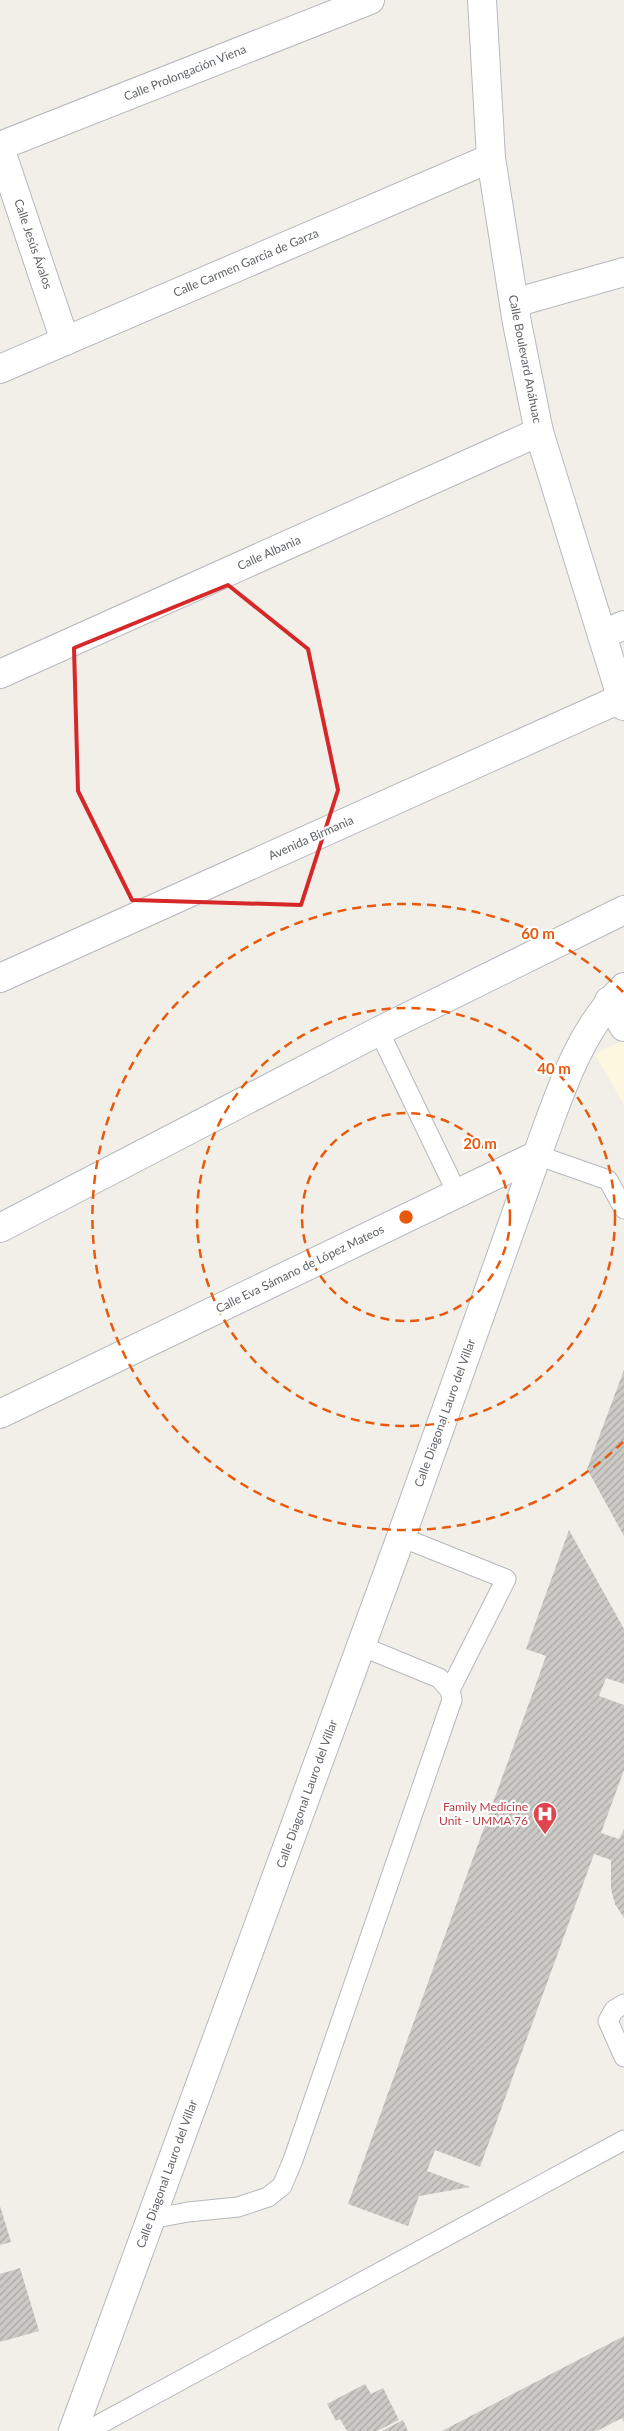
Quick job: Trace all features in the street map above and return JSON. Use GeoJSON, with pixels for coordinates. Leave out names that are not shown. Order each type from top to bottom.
{"type":"FeatureCollection","features":[{"type":"Feature","properties":{"kind":"street","name":"Calle Prolongación Viena"},"geometry":{"type":"LineString","coordinates":[[0,147],[370,0]]}},
{"type":"Feature","properties":{"kind":"street","name":"Calle Boulevard Anáhuac"},"geometry":{"type":"LineString","coordinates":[[482,0],[491,158],[514,303],[539,432],[613,630],[623,702]]}},
{"type":"Feature","properties":{"kind":"street","name":"Calle Jesús Ávalos"},"geometry":{"type":"LineString","coordinates":[[0,147],[65,341]]}},
{"type":"Feature","properties":{"kind":"street","name":"Calle Carmen García de Garza"},"geometry":{"type":"LineString","coordinates":[[0,369],[491,158]]}},
{"type":"Feature","properties":{"kind":"street"},"geometry":{"type":"LineString","coordinates":[[514,303],[624,272]]}},
{"type":"Feature","properties":{"kind":"street","name":"Calle Albania"},"geometry":{"type":"LineString","coordinates":[[0,674],[539,432]]}},
{"type":"Feature","properties":{"kind":"street","name":"Avenida Birmania"},"geometry":{"type":"LineString","coordinates":[[0,978],[623,702]]}},
{"type":"Feature","properties":{"kind":"street"},"geometry":{"type":"LineString","coordinates":[[0,1228],[379,1031],[624,910]]}},
{"type":"Feature","properties":{"kind":"street"},"geometry":{"type":"LineString","coordinates":[[617,994],[624,1027]]}},
{"type":"Feature","properties":{"kind":"street"},"geometry":{"type":"LineString","coordinates":[[537,1155],[572,1060],[617,994]]}},
{"type":"Feature","properties":{"kind":"street","name":"Calle Eva Sámano de López Mateos"},"geometry":{"type":"LineString","coordinates":[[0,1414],[537,1155]]}},
{"type":"Feature","properties":{"kind":"street","name":"Calle Diagonal Lauro del Villar"},"geometry":{"type":"LineString","coordinates":[[73,2431],[401,1537],[537,1155]]}},
{"type":"Feature","properties":{"kind":"lane"},"geometry":{"type":"LineString","coordinates":[[379,1031],[457,1193]]}},
{"type":"Feature","properties":{"kind":"lane"},"geometry":{"type":"LineString","coordinates":[[537,1155],[608,1180],[624,1209]]}},
{"type":"Feature","properties":{"kind":"lane"},"geometry":{"type":"LineString","coordinates":[[401,1537],[506,1579],[450,1690]]}},
{"type":"Feature","properties":{"kind":"lane"},"geometry":{"type":"LineString","coordinates":[[151,2219],[238,2206],[268,2197],[282,2186],[293,2160],[452,1700],[450,1690],[439,1678],[361,1646]]}},
{"type":"Feature","properties":{"kind":"lane"},"geometry":{"type":"LineString","coordinates":[[624,2004],[614,2010],[608,2021],[624,2057]]}},
{"type":"Feature","properties":{"kind":"lane"},"geometry":{"type":"LineString","coordinates":[[87,2431],[624,2140]]}},
{"type":"Feature","properties":{"kind":"highlighted area"},"geometry":{"type":"Polygon","coordinates":[[[228,585],[308,649],[338,790],[301,905],[132,900],[78,791],[74,648],[228,585]]]}},
{"type":"Feature","properties":{"kind":"shaded area"},"geometry":{"type":"Polygon","coordinates":[[[624,1040],[624,1105],[595,1054],[624,1040]]]}},
{"type":"Feature","properties":{"kind":"building"},"geometry":{"type":"Polygon","coordinates":[[[624,1370],[624,1536],[587,1469],[624,1370]]]}},
{"type":"Feature","properties":{"kind":"building"},"geometry":{"type":"Polygon","coordinates":[[[569,1530],[624,1629],[624,1684],[606,1678],[599,1696],[624,1705],[624,1770],[601,1833],[619,1839],[624,1829],[624,1918],[615,1904],[611,1889],[611,1860],[594,1854],[480,2167],[435,2150],[427,2171],[470,2187],[419,2196],[408,2226],[348,2204],[546,1656],[526,1649],[569,1530]]]}},
{"type":"Feature","properties":{"kind":"building"},"geometry":{"type":"Polygon","coordinates":[[[0,2206],[11,2242],[0,2245],[0,2206]]]}},
{"type":"Feature","properties":{"kind":"building"},"geometry":{"type":"Polygon","coordinates":[[[20,2268],[39,2331],[0,2342],[0,2274],[20,2268]]]}},
{"type":"Feature","properties":{"kind":"building"},"geometry":{"type":"Polygon","coordinates":[[[624,2336],[624,2422],[622,2418],[597,2431],[442,2431],[624,2336]]]}},
{"type":"Feature","properties":{"kind":"building"},"geometry":{"type":"Polygon","coordinates":[[[365,2384],[371,2394],[383,2388],[399,2420],[377,2431],[347,2431],[340,2419],[336,2421],[327,2404],[365,2384]]]}},
{"type":"Feature","properties":{"kind":"building"},"geometry":{"type":"Polygon","coordinates":[[[403,2420],[408,2431],[382,2431],[403,2420]]]}},
{"type":"Feature","properties":{"kind":"place","name":"Family Medicine Unit - UMMA 76"},"geometry":{"type":"Point","coordinates":[545,1835]}}]}
